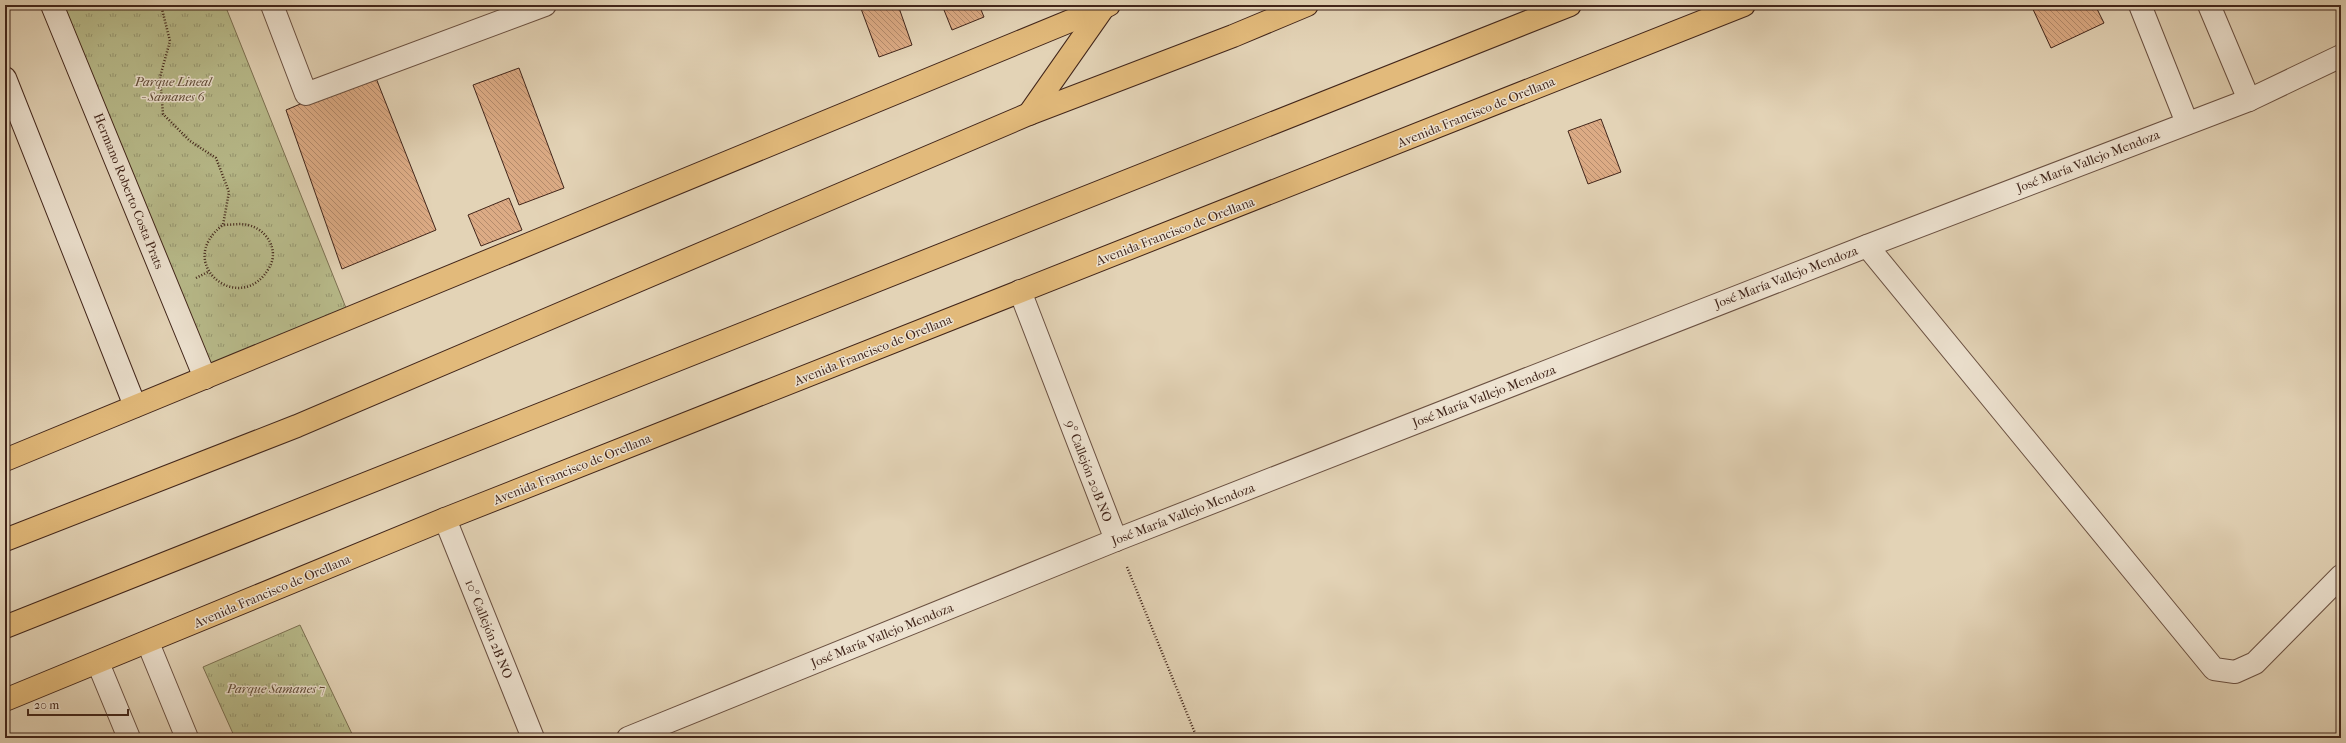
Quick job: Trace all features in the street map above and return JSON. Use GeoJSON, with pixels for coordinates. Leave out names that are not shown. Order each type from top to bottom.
{"type":"FeatureCollection","features":[{"type":"Feature","properties":{"kind":"main road"},"geometry":{"type":"LineString","coordinates":[[5,540],[297,426],[1029,114],[1233,36],[1307,5]]}},
{"type":"Feature","properties":{"kind":"main road"},"geometry":{"type":"LineString","coordinates":[[5,626],[1570,5]]}},
{"type":"Feature","properties":{"kind":"main road","name":"Avenida Francisco de Orellana"},"geometry":{"type":"LineString","coordinates":[[5,700],[148,643],[445,519],[1744,5]]}},
{"type":"Feature","properties":{"kind":"main road"},"geometry":{"type":"LineString","coordinates":[[5,460],[1107,6]]}},
{"type":"Feature","properties":{"kind":"main road"},"geometry":{"type":"LineString","coordinates":[[1029,114],[1107,6]]}},
{"type":"Feature","properties":{"kind":"street","name":"Hermano Roberto Costa Prats"},"geometry":{"type":"LineString","coordinates":[[52,5],[205,378]]}},
{"type":"Feature","properties":{"kind":"street"},"geometry":{"type":"LineString","coordinates":[[272,5],[306,94],[545,5]]}},
{"type":"Feature","properties":{"kind":"street"},"geometry":{"type":"LineString","coordinates":[[2140,5],[2187,124]]}},
{"type":"Feature","properties":{"kind":"street"},"geometry":{"type":"LineString","coordinates":[[2209,5],[2249,100]]}},
{"type":"Feature","properties":{"kind":"street","name":"José María Vallejo Mendoza"},"geometry":{"type":"LineString","coordinates":[[628,738],[1116,540],[1867,246],[2249,100],[2341,56]]}},
{"type":"Feature","properties":{"kind":"street"},"geometry":{"type":"LineString","coordinates":[[5,78],[135,406]]}},
{"type":"Feature","properties":{"kind":"street"},"geometry":{"type":"LineString","coordinates":[[1867,246],[2214,669],[2235,672],[2254,663],[2341,576]]}},
{"type":"Feature","properties":{"kind":"street","name":"9° Callejón 20B NO"},"geometry":{"type":"LineString","coordinates":[[1020,292],[1116,540]]}},
{"type":"Feature","properties":{"kind":"street","name":"10° Callejón 2B NO"},"geometry":{"type":"LineString","coordinates":[[445,519],[533,738]]}},
{"type":"Feature","properties":{"kind":"street"},"geometry":{"type":"LineString","coordinates":[[148,643],[187,738]]}},
{"type":"Feature","properties":{"kind":"street"},"geometry":{"type":"LineString","coordinates":[[98,663],[129,738]]}},
{"type":"Feature","properties":{"kind":"path"},"geometry":{"type":"LineString","coordinates":[[162,5],[170,41],[160,77],[163,114],[190,141],[216,158],[229,192],[223,225],[212,234],[206,244],[205,257],[208,272],[216,281],[225,285],[238,288],[254,285],[264,276],[271,265],[274,254],[267,236],[249,225],[223,225]]}},
{"type":"Feature","properties":{"kind":"path"},"geometry":{"type":"LineString","coordinates":[[1116,540],[1197,738]]}},
{"type":"Feature","properties":{"kind":"green space","name":"Parque Lineal - Samanes 6"},"geometry":{"type":"Polygon","coordinates":[[[53,5],[225,5],[350,318],[205,378],[53,5]]]}},
{"type":"Feature","properties":{"kind":"green space","name":"Parque Samanes 7"},"geometry":{"type":"Polygon","coordinates":[[[300,625],[354,738],[235,738],[203,667],[300,625]]]}},
{"type":"Feature","properties":{"kind":"building"},"geometry":{"type":"Polygon","coordinates":[[[898,5],[912,45],[879,57],[860,6],[898,5]]]}},
{"type":"Feature","properties":{"kind":"building"},"geometry":{"type":"Polygon","coordinates":[[[942,5],[979,5],[984,17],[952,30],[942,5]]]}},
{"type":"Feature","properties":{"kind":"building"},"geometry":{"type":"Polygon","coordinates":[[[2031,5],[2095,5],[2104,23],[2051,48],[2031,5]]]}},
{"type":"Feature","properties":{"kind":"building"},"geometry":{"type":"Polygon","coordinates":[[[519,68],[564,188],[519,205],[473,85],[519,68]]]}},
{"type":"Feature","properties":{"kind":"building"},"geometry":{"type":"Polygon","coordinates":[[[374,73],[436,230],[342,269],[286,110],[374,73]]]}},
{"type":"Feature","properties":{"kind":"building"},"geometry":{"type":"Polygon","coordinates":[[[1601,119],[1621,172],[1588,184],[1568,131],[1601,119]]]}},
{"type":"Feature","properties":{"kind":"building"},"geometry":{"type":"Polygon","coordinates":[[[509,198],[522,230],[481,246],[468,215],[509,198]]]}}]}
